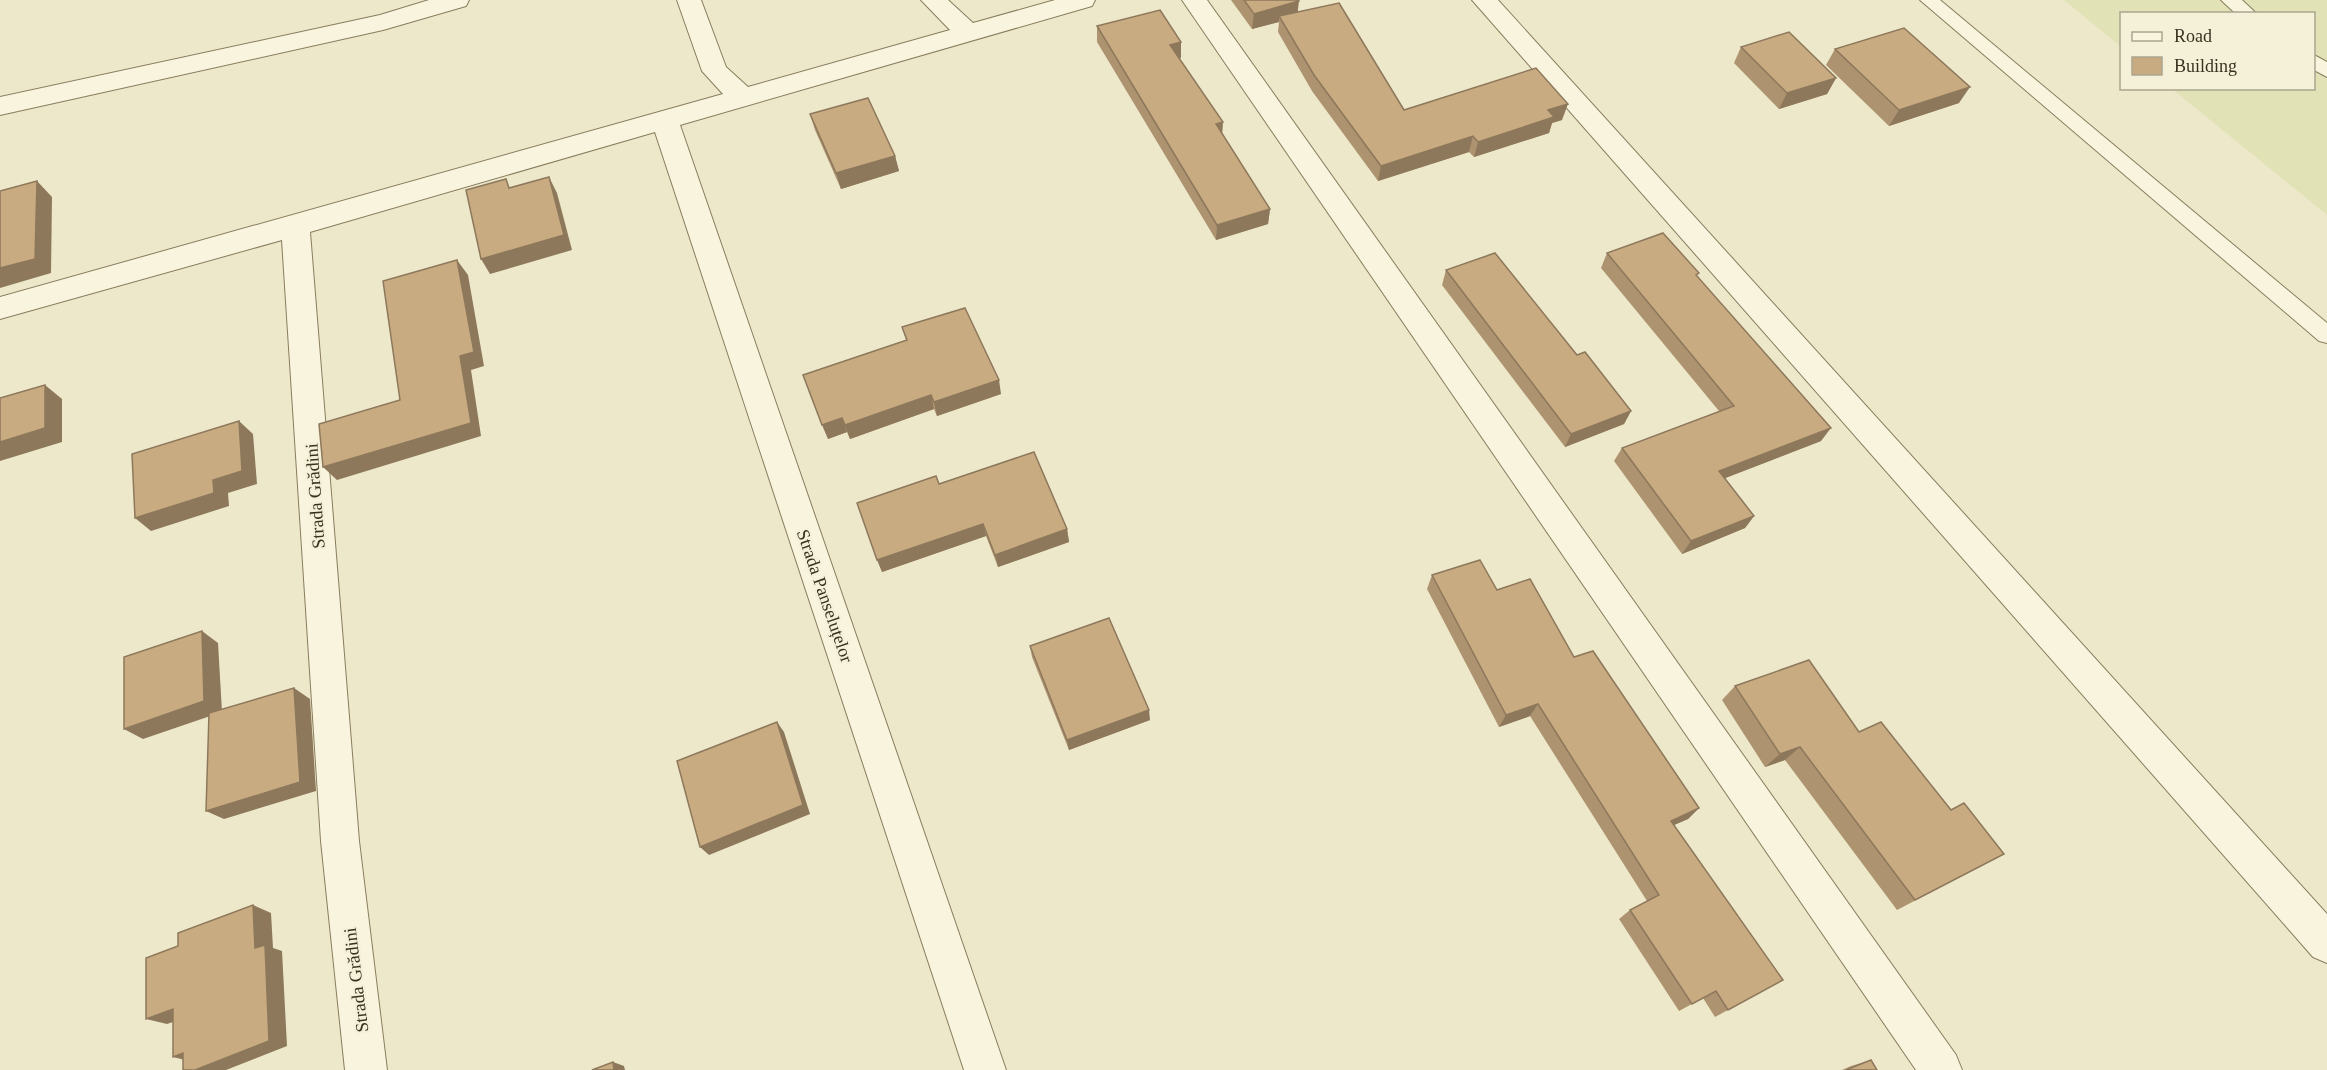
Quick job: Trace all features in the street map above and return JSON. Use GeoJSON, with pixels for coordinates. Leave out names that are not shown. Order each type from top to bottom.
{"type":"FeatureCollection","features":[{"type":"Feature","properties":{"kind":"street"},"geometry":{"type":"LineString","coordinates":[[0,106],[383,22],[429,4],[457,0]]}},
{"type":"Feature","properties":{"kind":"street"},"geometry":{"type":"LineString","coordinates":[[689,0],[715,71],[743,98]]}},
{"type":"Feature","properties":{"kind":"street"},"geometry":{"type":"LineString","coordinates":[[933,0],[969,33]]}},
{"type":"Feature","properties":{"kind":"street"},"geometry":{"type":"LineString","coordinates":[[0,308],[665,121],[1083,0]]}},
{"type":"Feature","properties":{"kind":"street"},"geometry":{"type":"LineString","coordinates":[[1194,0],[1941,1070]]}},
{"type":"Feature","properties":{"kind":"street"},"geometry":{"type":"LineString","coordinates":[[1484,0],[2327,943]]}},
{"type":"Feature","properties":{"kind":"street","name":"Strada Panseluțelor"},"geometry":{"type":"LineString","coordinates":[[665,121],[986,1070]]}},
{"type":"Feature","properties":{"kind":"street","name":"Strada Grădini"},"geometry":{"type":"LineString","coordinates":[[295,226],[340,841],[366,1070]]}},
{"type":"Feature","properties":{"kind":"lane"},"geometry":{"type":"LineString","coordinates":[[1929,0],[2327,335]]}},
{"type":"Feature","properties":{"kind":"lane"},"geometry":{"type":"LineString","coordinates":[[2230,0],[2245,12]]}},
{"type":"Feature","properties":{"kind":"green space"},"geometry":{"type":"Polygon","coordinates":[[[2064,0],[2327,0],[2327,215],[2173,90],[2315,90],[2315,12],[2120,12],[2120,46],[2064,0]]]}},
{"type":"Feature","properties":{"kind":"building"},"geometry":{"type":"Polygon","coordinates":[[[1244,0],[1298,0],[1299,1],[1254,14],[1244,0]]]}},
{"type":"Feature","properties":{"kind":"building"},"geometry":{"type":"Polygon","coordinates":[[[1339,3],[1404,110],[1536,68],[1568,104],[1548,110],[1554,117],[1478,142],[1473,136],[1381,166],[1314,75],[1279,16],[1339,3]]]}},
{"type":"Feature","properties":{"kind":"building"},"geometry":{"type":"Polygon","coordinates":[[[1160,10],[1181,42],[1170,45],[1223,122],[1216,124],[1270,209],[1217,225],[1097,26],[1160,10]]]}},
{"type":"Feature","properties":{"kind":"building"},"geometry":{"type":"Polygon","coordinates":[[[1904,28],[1970,87],[1899,110],[1835,49],[1904,28]]]}},
{"type":"Feature","properties":{"kind":"building"},"geometry":{"type":"Polygon","coordinates":[[[1789,32],[1836,78],[1787,93],[1741,47],[1789,32]]]}},
{"type":"Feature","properties":{"kind":"building"},"geometry":{"type":"Polygon","coordinates":[[[868,98],[895,156],[836,173],[810,114],[868,98]]]}},
{"type":"Feature","properties":{"kind":"building"},"geometry":{"type":"Polygon","coordinates":[[[549,177],[564,235],[481,259],[466,190],[506,179],[509,188],[549,177]]]}},
{"type":"Feature","properties":{"kind":"building"},"geometry":{"type":"Polygon","coordinates":[[[37,181],[35,259],[0,268],[0,191],[37,181]]]}},
{"type":"Feature","properties":{"kind":"building"},"geometry":{"type":"Polygon","coordinates":[[[1663,233],[1699,273],[1696,275],[1831,428],[1719,471],[1754,516],[1691,541],[1622,448],[1734,406],[1607,253],[1663,233]]]}},
{"type":"Feature","properties":{"kind":"building"},"geometry":{"type":"Polygon","coordinates":[[[1495,253],[1577,355],[1585,352],[1631,411],[1571,434],[1446,270],[1495,253]]]}},
{"type":"Feature","properties":{"kind":"building"},"geometry":{"type":"Polygon","coordinates":[[[457,260],[474,352],[460,356],[471,423],[323,467],[319,424],[400,400],[383,281],[457,260]]]}},
{"type":"Feature","properties":{"kind":"building"},"geometry":{"type":"Polygon","coordinates":[[[965,308],[999,380],[934,402],[931,395],[845,425],[842,418],[822,425],[803,375],[907,340],[902,327],[965,308]]]}},
{"type":"Feature","properties":{"kind":"building"},"geometry":{"type":"Polygon","coordinates":[[[45,385],[45,428],[0,442],[0,398],[45,385]]]}},
{"type":"Feature","properties":{"kind":"building"},"geometry":{"type":"Polygon","coordinates":[[[239,421],[242,471],[213,480],[214,493],[135,518],[132,454],[239,421]]]}},
{"type":"Feature","properties":{"kind":"building"},"geometry":{"type":"Polygon","coordinates":[[[1034,452],[1067,529],[995,555],[983,524],[877,560],[857,503],[936,476],[939,484],[1034,452]]]}},
{"type":"Feature","properties":{"kind":"building"},"geometry":{"type":"Polygon","coordinates":[[[1480,560],[1497,590],[1530,579],[1574,657],[1593,651],[1699,808],[1671,821],[1783,980],[1728,1010],[1716,991],[1692,1004],[1630,910],[1659,895],[1538,704],[1506,715],[1432,575],[1480,560]]]}},
{"type":"Feature","properties":{"kind":"building"},"geometry":{"type":"Polygon","coordinates":[[[1109,618],[1149,710],[1067,740],[1030,646],[1109,618]]]}},
{"type":"Feature","properties":{"kind":"building"},"geometry":{"type":"Polygon","coordinates":[[[202,631],[204,701],[124,729],[124,657],[202,631]]]}},
{"type":"Feature","properties":{"kind":"building"},"geometry":{"type":"Polygon","coordinates":[[[1809,660],[1859,732],[1881,722],[1951,810],[1964,803],[2004,854],[1915,900],[1800,747],[1780,754],[1735,686],[1809,660]]]}},
{"type":"Feature","properties":{"kind":"building"},"geometry":{"type":"Polygon","coordinates":[[[294,688],[300,782],[206,811],[209,713],[294,688]]]}},
{"type":"Feature","properties":{"kind":"building"},"geometry":{"type":"Polygon","coordinates":[[[777,722],[803,805],[700,847],[677,761],[777,722]]]}},
{"type":"Feature","properties":{"kind":"building"},"geometry":{"type":"Polygon","coordinates":[[[253,905],[255,948],[265,945],[269,1041],[195,1070],[183,1070],[183,1053],[173,1057],[173,1009],[146,1019],[146,958],[178,946],[178,933],[253,905]]]}},
{"type":"Feature","properties":{"kind":"building"},"geometry":{"type":"Polygon","coordinates":[[[1871,1060],[1877,1070],[1846,1070],[1871,1060]]]}},
{"type":"Feature","properties":{"kind":"building"},"geometry":{"type":"Polygon","coordinates":[[[613,1062],[614,1070],[592,1070],[613,1062]]]}}]}
